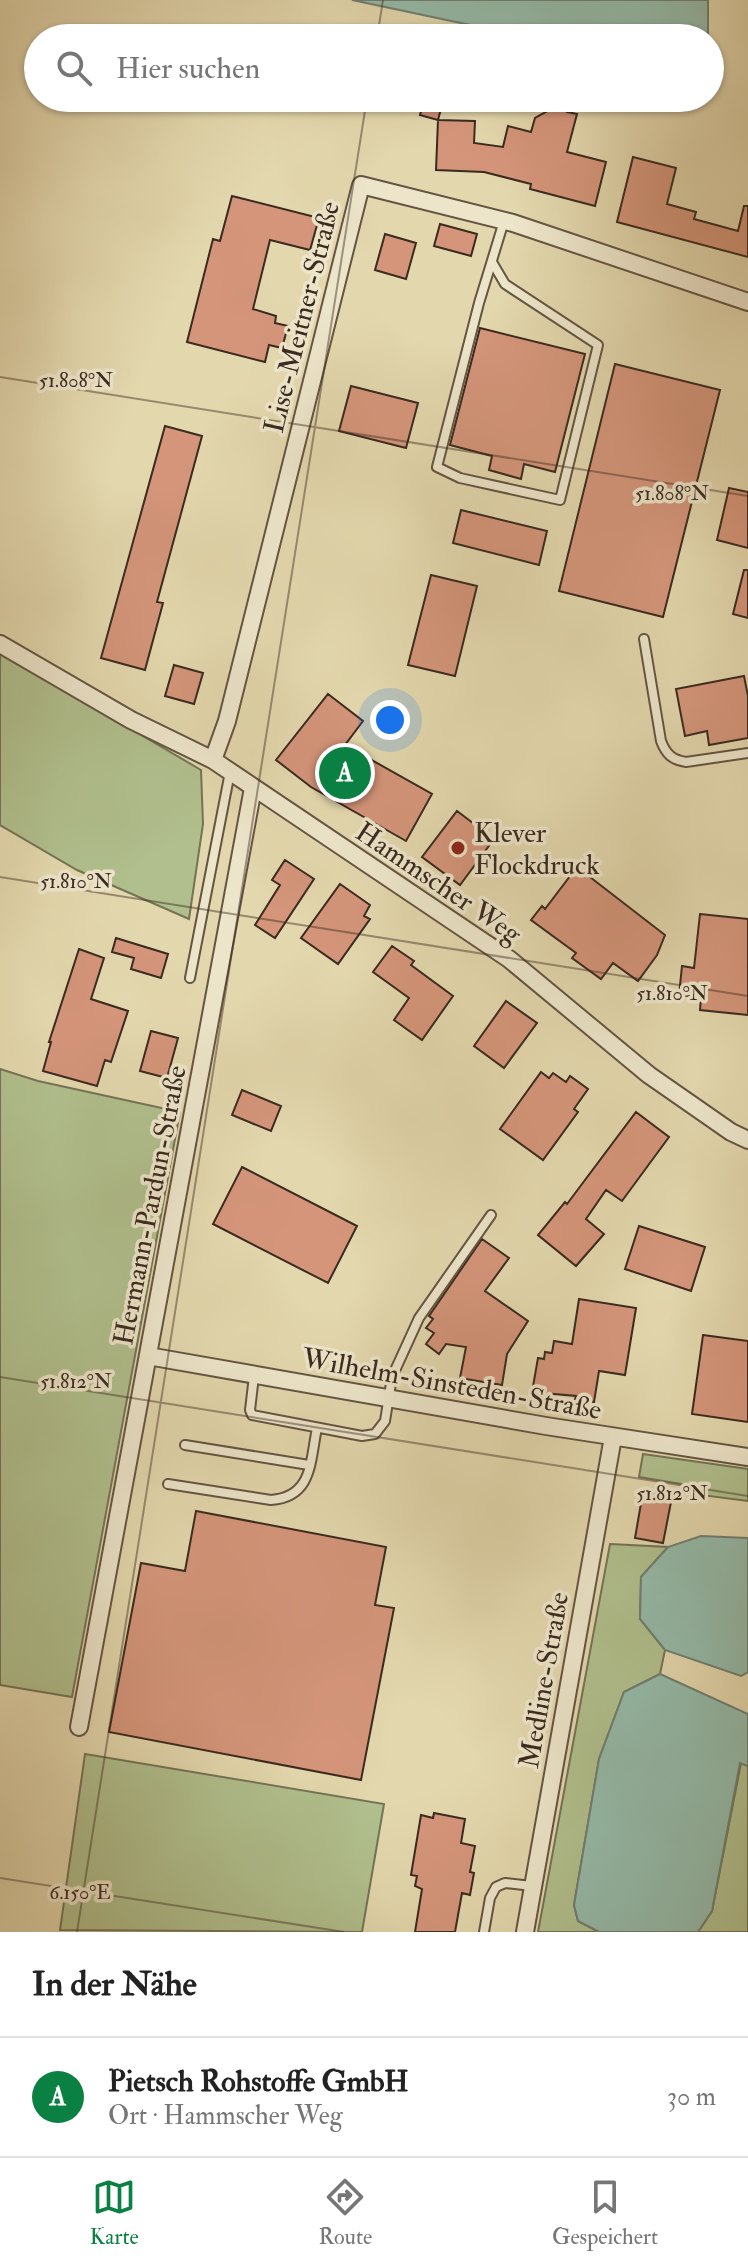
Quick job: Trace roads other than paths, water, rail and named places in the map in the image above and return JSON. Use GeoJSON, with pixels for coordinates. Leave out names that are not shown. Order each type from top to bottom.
{"type":"FeatureCollection","features":[{"type":"Feature","properties":{"kind":"street","name":"Lise-Meitner-Straße"},"geometry":{"type":"LineString","coordinates":[[213,760],[231,705],[361,185],[504,221],[748,302]]}},
{"type":"Feature","properties":{"kind":"street","name":"Hammscher Weg"},"geometry":{"type":"LineString","coordinates":[[0,644],[131,720],[213,760],[509,959],[649,1075],[731,1132],[748,1140]]}},
{"type":"Feature","properties":{"kind":"street","name":"Hermann-Pardun-Straße"},"geometry":{"type":"LineString","coordinates":[[79,1727],[253,788]]}},
{"type":"Feature","properties":{"kind":"street","name":"Wilhelm-Sinsteden-Straße"},"geometry":{"type":"LineString","coordinates":[[148,1356],[613,1437],[748,1457]]}},
{"type":"Feature","properties":{"kind":"street","name":"Medline-Straße"},"geometry":{"type":"LineString","coordinates":[[525,1932],[613,1437]]}},
{"type":"Feature","properties":{"kind":"lane"},"geometry":{"type":"LineString","coordinates":[[492,262],[505,284],[598,345],[560,500],[460,478],[437,467],[492,262],[504,221]]}},
{"type":"Feature","properties":{"kind":"lane"},"geometry":{"type":"LineString","coordinates":[[644,639],[661,741],[666,753],[686,762],[748,753]]}},
{"type":"Feature","properties":{"kind":"lane"},"geometry":{"type":"LineString","coordinates":[[190,978],[230,772]]}},
{"type":"Feature","properties":{"kind":"lane"},"geometry":{"type":"LineString","coordinates":[[254,1376],[252,1415],[362,1436],[375,1434],[385,1421],[392,1377],[419,1318],[491,1215]]}},
{"type":"Feature","properties":{"kind":"lane"},"geometry":{"type":"LineString","coordinates":[[168,1484],[271,1500],[286,1499],[306,1482],[317,1428]]}},
{"type":"Feature","properties":{"kind":"lane"},"geometry":{"type":"LineString","coordinates":[[185,1445],[309,1465]]}},
{"type":"Feature","properties":{"kind":"lane"},"geometry":{"type":"LineString","coordinates":[[484,1932],[490,1898],[496,1887],[505,1883],[533,1886]]}},
{"type":"Feature","properties":{"kind":"place","name":"Pietsch Rohstoffe GmbH"},"geometry":{"type":"Point","coordinates":[345,773]}},
{"type":"Feature","properties":{"kind":"place","name":"Klever Flockdruck"},"geometry":{"type":"Point","coordinates":[458,848]}}]}
